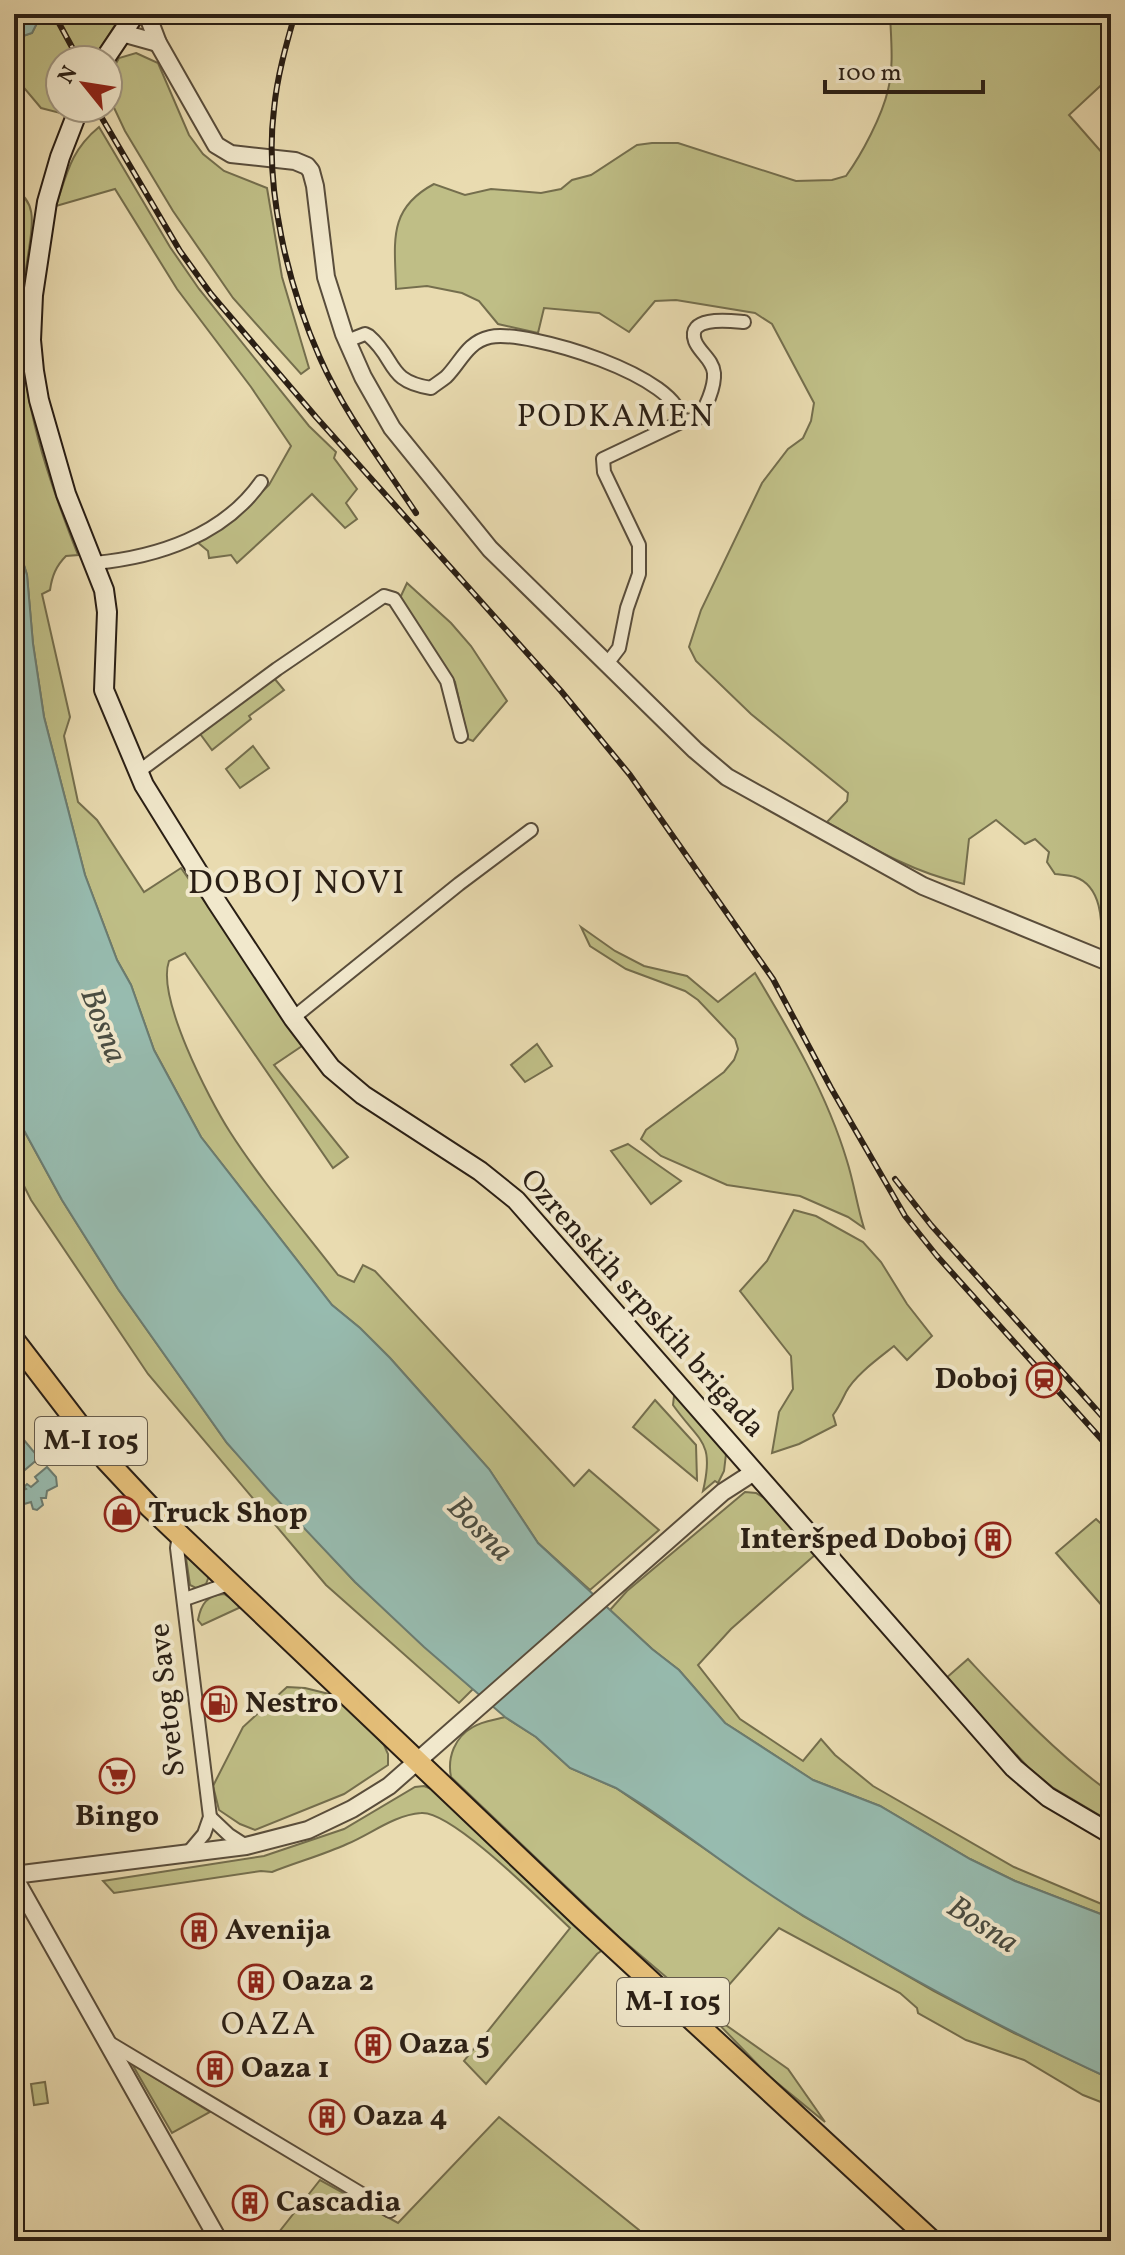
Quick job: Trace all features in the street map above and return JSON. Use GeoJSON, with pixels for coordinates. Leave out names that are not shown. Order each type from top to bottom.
{"type":"FeatureCollection","features":[{"type":"Feature","properties":{"kind":"main road"},"geometry":{"type":"LineString","coordinates":[[115,44],[135,14]]}},
{"type":"Feature","properties":{"kind":"main road","name":"Ozrenskih srpskih brigada"},"geometry":{"type":"LineString","coordinates":[[73,124],[47,202],[33,295],[31,340],[39,400],[66,494],[104,590],[107,612],[104,690],[138,772],[208,889],[318,1053],[345,1081],[383,1110],[480,1171],[517,1201],[1014,1768],[1048,1797],[1111,1834]]}},
{"type":"Feature","properties":{"kind":"main road","name":"M-I 105"},"geometry":{"type":"LineString","coordinates":[[14,1340],[106,1460],[179,1533],[417,1761],[932,2241]]}},
{"type":"Feature","properties":{"kind":"street"},"geometry":{"type":"LineString","coordinates":[[147,14],[158,43],[210,138],[223,151],[295,161],[311,171],[326,277],[347,341],[392,428],[490,549],[606,665],[727,777],[923,886],[1111,963]]}},
{"type":"Feature","properties":{"kind":"street"},"geometry":{"type":"LineString","coordinates":[[122,33],[158,43]]}},
{"type":"Feature","properties":{"kind":"street"},"geometry":{"type":"LineString","coordinates":[[606,665],[619,648],[627,608],[639,574],[639,545],[604,472],[603,459],[681,422],[697,419],[704,411],[715,376],[714,369],[695,340],[695,332],[701,324],[716,320],[744,322]]}},
{"type":"Feature","properties":{"kind":"street"},"geometry":{"type":"LineString","coordinates":[[347,341],[365,334],[369,336],[397,373],[411,384],[431,388],[447,376],[465,351],[479,340],[493,336],[510,336],[586,353],[662,390],[680,414],[681,422]]}},
{"type":"Feature","properties":{"kind":"street"},"geometry":{"type":"LineString","coordinates":[[95,563],[139,557],[191,540],[244,503],[261,482]]}},
{"type":"Feature","properties":{"kind":"street"},"geometry":{"type":"LineString","coordinates":[[138,772],[277,669],[384,596],[394,599],[443,674],[461,736]]}},
{"type":"Feature","properties":{"kind":"street"},"geometry":{"type":"LineString","coordinates":[[293,1018],[531,830]]}},
{"type":"Feature","properties":{"kind":"street"},"geometry":{"type":"LineString","coordinates":[[219,2241],[14,1876],[246,1846],[308,1830],[352,1809],[389,1786],[723,1492],[754,1472]]}},
{"type":"Feature","properties":{"kind":"street","name":"Svetog Save"},"geometry":{"type":"LineString","coordinates":[[179,1533],[177,1548],[210,1817]]}},
{"type":"Feature","properties":{"kind":"street"},"geometry":{"type":"LineString","coordinates":[[185,1599],[231,1583]]}},
{"type":"Feature","properties":{"kind":"street"},"geometry":{"type":"LineString","coordinates":[[188,1853],[204,1834],[210,1817],[246,1846]]}},
{"type":"Feature","properties":{"kind":"street"},"geometry":{"type":"LineString","coordinates":[[104,2040],[390,2211]]}},
{"type":"Feature","properties":{"kind":"shaded area"},"geometry":{"type":"Polygon","coordinates":[[[52,14],[122,14],[103,44],[44,44],[44,109],[14,76],[14,39],[32,33],[37,23],[52,14]]]}},
{"type":"Feature","properties":{"kind":"shaded area"},"geometry":{"type":"Polygon","coordinates":[[[890,14],[1111,14],[1111,76],[1069,115],[1111,163],[1111,949],[1102,945],[1099,906],[1091,888],[1075,877],[1055,874],[1047,862],[1049,852],[1035,839],[1025,844],[996,820],[969,839],[964,884],[909,866],[827,822],[847,801],[848,793],[751,714],[696,661],[689,647],[701,610],[762,483],[788,449],[803,438],[811,421],[814,403],[772,324],[755,313],[676,300],[655,301],[629,332],[599,313],[544,308],[538,333],[498,324],[479,301],[462,293],[427,286],[396,289],[395,242],[401,216],[408,204],[434,184],[465,195],[491,189],[541,193],[561,189],[572,180],[591,175],[637,145],[652,143],[678,143],[796,181],[832,180],[846,176],[871,134],[888,90],[892,62],[890,14]]]}},
{"type":"Feature","properties":{"kind":"shaded area"},"geometry":{"type":"Polygon","coordinates":[[[136,53],[158,63],[189,135],[203,154],[224,171],[267,188],[282,277],[309,368],[301,374],[233,298],[173,211],[125,131],[122,124],[124,57],[136,53]]]}},
{"type":"Feature","properties":{"kind":"shaded area"},"geometry":{"type":"Polygon","coordinates":[[[99,127],[170,247],[199,289],[309,426],[336,452],[334,458],[357,489],[346,503],[357,519],[345,528],[312,494],[237,563],[231,555],[209,558],[208,551],[196,541],[249,505],[269,485],[291,446],[177,289],[115,189],[56,206],[76,153],[99,127]]]}},
{"type":"Feature","properties":{"kind":"shaded area"},"geometry":{"type":"Polygon","coordinates":[[[14,189],[27,201],[32,215],[21,323],[29,400],[50,479],[78,555],[66,556],[55,572],[50,590],[42,594],[70,717],[64,736],[78,802],[97,820],[144,892],[181,868],[305,1044],[274,1065],[348,1157],[333,1168],[185,953],[169,961],[167,977],[177,1022],[210,1096],[255,1169],[338,1275],[354,1282],[363,1265],[375,1271],[574,1486],[589,1470],[659,1530],[590,1590],[538,1543],[489,1469],[390,1358],[332,1305],[201,1137],[154,1050],[131,985],[117,960],[85,875],[44,717],[27,575],[14,533],[14,189]]]}},
{"type":"Feature","properties":{"kind":"shaded area"},"geometry":{"type":"Polygon","coordinates":[[[407,583],[471,646],[507,701],[473,741],[468,739],[455,682],[400,598],[407,583]]]}},
{"type":"Feature","properties":{"kind":"shaded area"},"geometry":{"type":"Polygon","coordinates":[[[274,678],[284,690],[249,716],[251,719],[212,750],[198,731],[274,678]]]}},
{"type":"Feature","properties":{"kind":"shaded area"},"geometry":{"type":"Polygon","coordinates":[[[253,746],[269,768],[240,788],[226,769],[253,746]]]}},
{"type":"Feature","properties":{"kind":"shaded area"},"geometry":{"type":"Polygon","coordinates":[[[581,927],[615,951],[644,966],[687,976],[718,1002],[755,973],[819,1088],[839,1136],[864,1228],[848,1217],[800,1196],[727,1185],[661,1156],[641,1139],[646,1130],[724,1072],[738,1049],[735,1039],[698,1000],[685,991],[626,969],[590,946],[581,927]]]}},
{"type":"Feature","properties":{"kind":"shaded area"},"geometry":{"type":"Polygon","coordinates":[[[537,1044],[552,1066],[525,1082],[511,1065],[537,1044]]]}},
{"type":"Feature","properties":{"kind":"shaded area"},"geometry":{"type":"Polygon","coordinates":[[[14,1112],[62,1200],[118,1289],[227,1443],[355,1582],[473,1689],[459,1703],[326,1585],[148,1374],[31,1200],[14,1166],[14,1112]]]}},
{"type":"Feature","properties":{"kind":"shaded area"},"geometry":{"type":"Polygon","coordinates":[[[628,1144],[681,1181],[651,1204],[611,1151],[628,1144]]]}},
{"type":"Feature","properties":{"kind":"shaded area"},"geometry":{"type":"Polygon","coordinates":[[[794,1210],[816,1216],[863,1242],[881,1262],[907,1304],[932,1336],[907,1360],[894,1346],[861,1373],[833,1415],[836,1425],[799,1444],[772,1453],[779,1412],[793,1389],[791,1356],[740,1291],[767,1261],[794,1210]]]}},
{"type":"Feature","properties":{"kind":"shaded area"},"geometry":{"type":"Polygon","coordinates":[[[674,1396],[726,1454],[724,1471],[718,1483],[715,1481],[703,1491],[706,1451],[673,1405],[674,1396]]]}},
{"type":"Feature","properties":{"kind":"shaded area"},"geometry":{"type":"Polygon","coordinates":[[[655,1400],[696,1445],[697,1480],[633,1427],[655,1400]]]}},
{"type":"Feature","properties":{"kind":"shaded area"},"geometry":{"type":"Polygon","coordinates":[[[745,1492],[764,1498],[816,1554],[731,1629],[698,1665],[740,1719],[803,1761],[821,1739],[835,1755],[873,1786],[1014,1867],[1111,1908],[1111,1918],[1015,1881],[970,1859],[880,1806],[813,1780],[725,1723],[679,1670],[610,1610],[627,1591],[745,1492]]]}},
{"type":"Feature","properties":{"kind":"shaded area"},"geometry":{"type":"Polygon","coordinates":[[[1096,1519],[1111,1533],[1111,1616],[1056,1553],[1096,1519]]]}},
{"type":"Feature","properties":{"kind":"shaded area"},"geometry":{"type":"Polygon","coordinates":[[[186,1558],[209,1576],[206,1584],[196,1588],[190,1585],[186,1558]]]}},
{"type":"Feature","properties":{"kind":"shaded area"},"geometry":{"type":"Polygon","coordinates":[[[224,1594],[243,1606],[202,1625],[198,1620],[203,1605],[209,1598],[224,1594]]]}},
{"type":"Feature","properties":{"kind":"shaded area"},"geometry":{"type":"Polygon","coordinates":[[[968,1659],[1054,1747],[1111,1793],[1111,1822],[1052,1787],[1028,1767],[945,1679],[968,1659]]]}},
{"type":"Feature","properties":{"kind":"shaded area"},"geometry":{"type":"Polygon","coordinates":[[[287,1687],[337,1696],[384,1745],[388,1765],[344,1794],[255,1830],[219,1810],[213,1786],[243,1727],[287,1687]]]}},
{"type":"Feature","properties":{"kind":"shaded area"},"geometry":{"type":"Polygon","coordinates":[[[505,1717],[536,1737],[570,1768],[616,1788],[803,1916],[934,1991],[1111,2079],[1111,2106],[1083,2095],[1024,2060],[966,2040],[918,2013],[917,2008],[900,1993],[779,1928],[706,2011],[619,1937],[451,1777],[451,1755],[461,1736],[477,1725],[505,1717]]]}},
{"type":"Feature","properties":{"kind":"shaded area"},"geometry":{"type":"Polygon","coordinates":[[[415,1787],[434,1790],[608,1946],[597,1954],[486,2084],[464,2061],[570,1928],[497,1860],[454,1826],[435,1816],[411,1814],[338,1848],[272,1872],[261,1871],[114,1893],[103,1881],[264,1856],[344,1829],[415,1787]]]}},
{"type":"Feature","properties":{"kind":"shaded area"},"geometry":{"type":"Polygon","coordinates":[[[706,2011],[788,2069],[825,2122],[770,2077],[706,2011]]]}},
{"type":"Feature","properties":{"kind":"shaded area"},"geometry":{"type":"Polygon","coordinates":[[[132,2064],[210,2112],[172,2133],[132,2064]]]}},
{"type":"Feature","properties":{"kind":"shaded area"},"geometry":{"type":"Polygon","coordinates":[[[45,2082],[48,2103],[34,2105],[31,2084],[45,2082]]]}},
{"type":"Feature","properties":{"kind":"shaded area"},"geometry":{"type":"Polygon","coordinates":[[[499,2117],[649,2241],[272,2241],[320,2180],[398,2223],[499,2117]]]}},
{"type":"Feature","properties":{"kind":"water"},"geometry":{"type":"Polygon","coordinates":[[[14,14],[52,14],[37,23],[32,33],[14,39],[14,14]]]}},
{"type":"Feature","properties":{"kind":"water","name":"Bosna"},"geometry":{"type":"Polygon","coordinates":[[[14,533],[27,575],[44,717],[85,875],[117,960],[131,985],[154,1050],[201,1137],[332,1305],[390,1358],[489,1469],[538,1543],[652,1649],[679,1670],[725,1723],[813,1780],[880,1806],[970,1859],[1015,1881],[1111,1918],[1111,2079],[994,2022],[842,1938],[763,1890],[616,1788],[570,1768],[424,1647],[355,1582],[227,1443],[118,1289],[62,1200],[14,1112],[14,533]]]}},
{"type":"Feature","properties":{"kind":"water"},"geometry":{"type":"Polygon","coordinates":[[[14,1428],[39,1458],[14,1479],[14,1428]]]}},
{"type":"Feature","properties":{"kind":"water"},"geometry":{"type":"Polygon","coordinates":[[[47,1467],[56,1477],[57,1486],[47,1491],[46,1498],[41,1498],[43,1505],[37,1510],[33,1509],[31,1502],[24,1504],[19,1498],[21,1491],[26,1489],[27,1484],[31,1487],[38,1481],[35,1477],[47,1467]]]}},
{"type":"Feature","properties":{"kind":"railway"},"geometry":{"type":"LineString","coordinates":[[54,14],[70,44]]}},
{"type":"Feature","properties":{"kind":"railway"},"geometry":{"type":"LineString","coordinates":[[295,14],[277,85],[272,139],[272,171],[281,236],[298,300],[320,358],[340,398],[416,513]]}},
{"type":"Feature","properties":{"kind":"railway"},"geometry":{"type":"LineString","coordinates":[[105,124],[180,251],[211,294],[316,417],[561,691],[630,775],[773,979],[905,1216],[937,1256],[1111,1450]]}},
{"type":"Feature","properties":{"kind":"railway"},"geometry":{"type":"LineString","coordinates":[[895,1179],[931,1225],[1111,1426]]}},
{"type":"Feature","properties":{"kind":"place","name":"Doboj"},"geometry":{"type":"Point","coordinates":[1044,1380]}},
{"type":"Feature","properties":{"kind":"place","name":"Truck Shop"},"geometry":{"type":"Point","coordinates":[122,1514]}},
{"type":"Feature","properties":{"kind":"place","name":"Interšped Doboj"},"geometry":{"type":"Point","coordinates":[993,1540]}},
{"type":"Feature","properties":{"kind":"place","name":"Nestro"},"geometry":{"type":"Point","coordinates":[219,1704]}},
{"type":"Feature","properties":{"kind":"place","name":"Bingo"},"geometry":{"type":"Point","coordinates":[117,1776]}},
{"type":"Feature","properties":{"kind":"place","name":"Avenija"},"geometry":{"type":"Point","coordinates":[199,1931]}},
{"type":"Feature","properties":{"kind":"place","name":"Oaza 2"},"geometry":{"type":"Point","coordinates":[256,1982]}},
{"type":"Feature","properties":{"kind":"place","name":"Oaza 5"},"geometry":{"type":"Point","coordinates":[373,2045]}},
{"type":"Feature","properties":{"kind":"place","name":"Oaza 1"},"geometry":{"type":"Point","coordinates":[215,2069]}},
{"type":"Feature","properties":{"kind":"place","name":"Oaza 4"},"geometry":{"type":"Point","coordinates":[327,2117]}},
{"type":"Feature","properties":{"kind":"place","name":"Cascadia"},"geometry":{"type":"Point","coordinates":[250,2203]}},
{"type":"Feature","properties":{"kind":"district","name":"PODKAMEN"},"geometry":{"type":"Point","coordinates":[616,418]}},
{"type":"Feature","properties":{"kind":"district","name":"DOBOJ NOVI"},"geometry":{"type":"Point","coordinates":[297,884]}},
{"type":"Feature","properties":{"kind":"district","name":"OAZA"},"geometry":{"type":"Point","coordinates":[269,2026]}}]}
